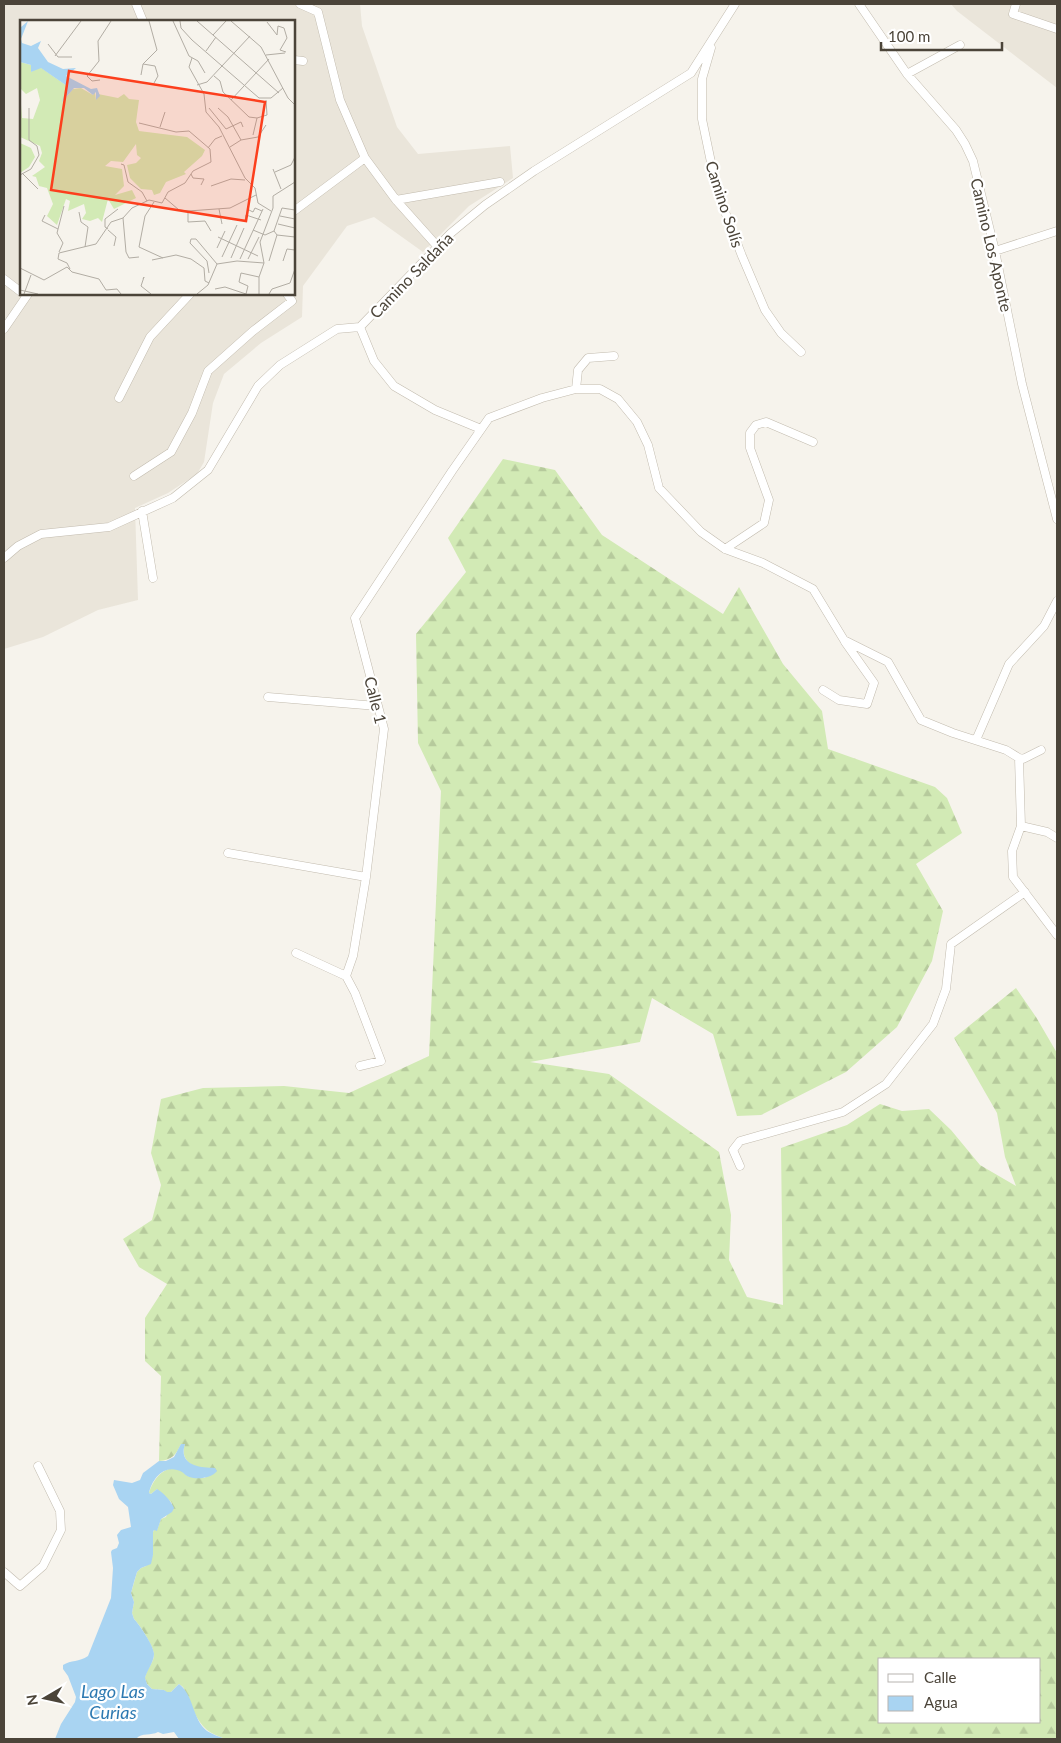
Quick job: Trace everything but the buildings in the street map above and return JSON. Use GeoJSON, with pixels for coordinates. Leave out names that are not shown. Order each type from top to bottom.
{"type":"FeatureCollection","features":[{"type":"Feature","properties":{"kind":"street"},"geometry":{"type":"LineString","coordinates":[[136,4],[143,20]]}},
{"type":"Feature","properties":{"kind":"street"},"geometry":{"type":"LineString","coordinates":[[300,4],[318,12]]}},
{"type":"Feature","properties":{"kind":"street"},"geometry":{"type":"LineString","coordinates":[[317,4],[340,100],[365,158],[396,200],[438,247]]}},
{"type":"Feature","properties":{"kind":"street","name":"Camino Saldaña"},"geometry":{"type":"LineString","coordinates":[[4,558],[18,546],[41,534],[109,528],[173,498],[208,470],[258,386],[280,365],[337,328],[360,327],[451,233],[485,205],[526,176],[691,73],[735,4]]}},
{"type":"Feature","properties":{"kind":"street","name":"Camino Los Aponte"},"geometry":{"type":"LineString","coordinates":[[859,4],[907,74],[956,130],[973,161],[995,251],[1022,384],[1057,519]]}},
{"type":"Feature","properties":{"kind":"street"},"geometry":{"type":"LineString","coordinates":[[1016,4],[1013,14],[1057,29]]}},
{"type":"Feature","properties":{"kind":"street","name":"Camino Solís"},"geometry":{"type":"LineString","coordinates":[[713,39],[702,79],[702,119],[717,191],[742,256],[766,310],[781,333],[801,352]]}},
{"type":"Feature","properties":{"kind":"street"},"geometry":{"type":"LineString","coordinates":[[907,74],[960,45]]}},
{"type":"Feature","properties":{"kind":"street"},"geometry":{"type":"LineString","coordinates":[[295,60],[304,61]]}},
{"type":"Feature","properties":{"kind":"street"},"geometry":{"type":"LineString","coordinates":[[295,210],[365,158]]}},
{"type":"Feature","properties":{"kind":"street"},"geometry":{"type":"LineString","coordinates":[[396,200],[500,182]]}},
{"type":"Feature","properties":{"kind":"street"},"geometry":{"type":"LineString","coordinates":[[995,251],[1057,231]]}},
{"type":"Feature","properties":{"kind":"street"},"geometry":{"type":"LineString","coordinates":[[4,279],[20,290]]}},
{"type":"Feature","properties":{"kind":"street"},"geometry":{"type":"LineString","coordinates":[[4,330],[24,295]]}},
{"type":"Feature","properties":{"kind":"street"},"geometry":{"type":"LineString","coordinates":[[118,398],[150,338],[189,295]]}},
{"type":"Feature","properties":{"kind":"street"},"geometry":{"type":"LineString","coordinates":[[134,476],[171,452],[192,412],[208,371],[253,331],[292,301],[288,295]]}},
{"type":"Feature","properties":{"kind":"street"},"geometry":{"type":"LineString","coordinates":[[360,327],[374,362],[394,386],[435,410],[481,429]]}},
{"type":"Feature","properties":{"kind":"street"},"geometry":{"type":"LineString","coordinates":[[614,356],[588,358],[578,370],[576,389],[600,390],[618,399],[637,422],[648,445],[659,488],[701,532],[725,549],[763,563],[813,589],[844,640],[874,683],[867,704],[839,700],[823,690]]}},
{"type":"Feature","properties":{"kind":"street","name":"Calle 1"},"geometry":{"type":"LineString","coordinates":[[346,976],[353,956],[366,877],[384,729],[355,618],[489,418],[504,411],[576,389]]}},
{"type":"Feature","properties":{"kind":"street"},"geometry":{"type":"LineString","coordinates":[[725,549],[764,523],[769,500],[750,448],[750,433],[756,425],[766,422],[814,442]]}},
{"type":"Feature","properties":{"kind":"street"},"geometry":{"type":"LineString","coordinates":[[142,511],[153,578]]}},
{"type":"Feature","properties":{"kind":"street"},"geometry":{"type":"LineString","coordinates":[[976,740],[1008,664],[1044,626],[1057,601]]}},
{"type":"Feature","properties":{"kind":"street"},"geometry":{"type":"LineString","coordinates":[[844,640],[888,662],[921,720],[953,733],[1006,750],[1019,758],[1023,759],[1041,750]]}},
{"type":"Feature","properties":{"kind":"street"},"geometry":{"type":"LineString","coordinates":[[268,697],[377,706]]}},
{"type":"Feature","properties":{"kind":"street"},"geometry":{"type":"LineString","coordinates":[[1019,758],[1021,826],[1012,851],[1013,877],[1057,935]]}},
{"type":"Feature","properties":{"kind":"street"},"geometry":{"type":"LineString","coordinates":[[1021,826],[1047,832],[1057,838]]}},
{"type":"Feature","properties":{"kind":"street"},"geometry":{"type":"LineString","coordinates":[[228,853],[366,877]]}},
{"type":"Feature","properties":{"kind":"street"},"geometry":{"type":"LineString","coordinates":[[740,1166],[733,1150],[740,1141],[843,1112],[886,1084],[933,1024],[946,989],[951,944],[1025,892]]}},
{"type":"Feature","properties":{"kind":"street"},"geometry":{"type":"LineString","coordinates":[[296,953],[346,976],[355,993],[381,1061],[360,1066]]}},
{"type":"Feature","properties":{"kind":"street"},"geometry":{"type":"LineString","coordinates":[[4,1572],[20,1586],[43,1566],[62,1530],[60,1511],[38,1466]]}},
{"type":"Feature","properties":{"kind":"shaded area"},"geometry":{"type":"Polygon","coordinates":[[[4,4],[360,4],[362,26],[397,127],[418,154],[510,146],[513,178],[469,206],[423,252],[374,217],[347,226],[303,286],[302,317],[261,343],[224,374],[213,403],[204,462],[197,474],[168,493],[135,508],[138,600],[98,610],[43,637],[4,649],[4,4]]]}},
{"type":"Feature","properties":{"kind":"shaded area"},"geometry":{"type":"Polygon","coordinates":[[[951,4],[1057,4],[1057,88],[957,11],[951,4]]]}},
{"type":"Feature","properties":{"kind":"green space"},"geometry":{"type":"Polygon","coordinates":[[[503,459],[555,470],[602,535],[723,614],[739,587],[783,664],[822,711],[828,749],[935,787],[947,798],[962,833],[916,864],[943,911],[932,961],[897,1027],[846,1072],[761,1115],[737,1116],[713,1034],[652,998],[640,1042],[530,1062],[609,1074],[719,1152],[731,1215],[729,1260],[747,1297],[783,1305],[781,1148],[847,1125],[880,1104],[902,1111],[929,1109],[951,1130],[980,1165],[1016,1186],[1005,1157],[997,1113],[954,1038],[1016,988],[1057,1053],[1057,1739],[225,1739],[211,1733],[203,1726],[196,1716],[183,1687],[179,1684],[171,1692],[166,1692],[164,1690],[152,1689],[147,1684],[145,1678],[154,1655],[152,1646],[134,1619],[132,1613],[134,1602],[131,1593],[137,1572],[146,1566],[153,1555],[153,1532],[157,1530],[161,1519],[166,1517],[172,1503],[157,1489],[151,1494],[149,1493],[154,1482],[166,1470],[176,1469],[188,1476],[205,1478],[210,1468],[193,1466],[189,1463],[184,1455],[185,1444],[181,1444],[170,1458],[159,1461],[161,1376],[145,1361],[145,1318],[167,1284],[139,1267],[123,1239],[152,1220],[161,1185],[151,1153],[161,1099],[203,1088],[284,1086],[349,1093],[429,1056],[441,791],[418,743],[416,634],[466,572],[448,538],[503,459]]]}},
{"type":"Feature","properties":{"kind":"water","name":"Lago Las Curias"},"geometry":{"type":"Polygon","coordinates":[[[181,1444],[185,1444],[184,1457],[191,1464],[215,1468],[217,1471],[211,1476],[198,1478],[187,1476],[179,1470],[172,1469],[162,1472],[155,1479],[149,1493],[151,1494],[157,1489],[167,1497],[174,1508],[172,1512],[161,1519],[157,1531],[154,1530],[153,1532],[151,1564],[137,1572],[131,1593],[134,1602],[132,1613],[152,1646],[154,1654],[145,1678],[147,1684],[152,1689],[171,1692],[179,1684],[188,1694],[202,1726],[207,1731],[225,1739],[179,1739],[174,1732],[163,1734],[158,1732],[136,1739],[55,1739],[76,1697],[68,1676],[63,1669],[63,1665],[88,1656],[111,1598],[113,1568],[111,1552],[117,1548],[119,1543],[117,1535],[121,1530],[131,1527],[128,1507],[119,1499],[113,1485],[114,1480],[132,1483],[140,1480],[143,1473],[159,1461],[166,1461],[174,1457],[181,1444]]]}}]}
